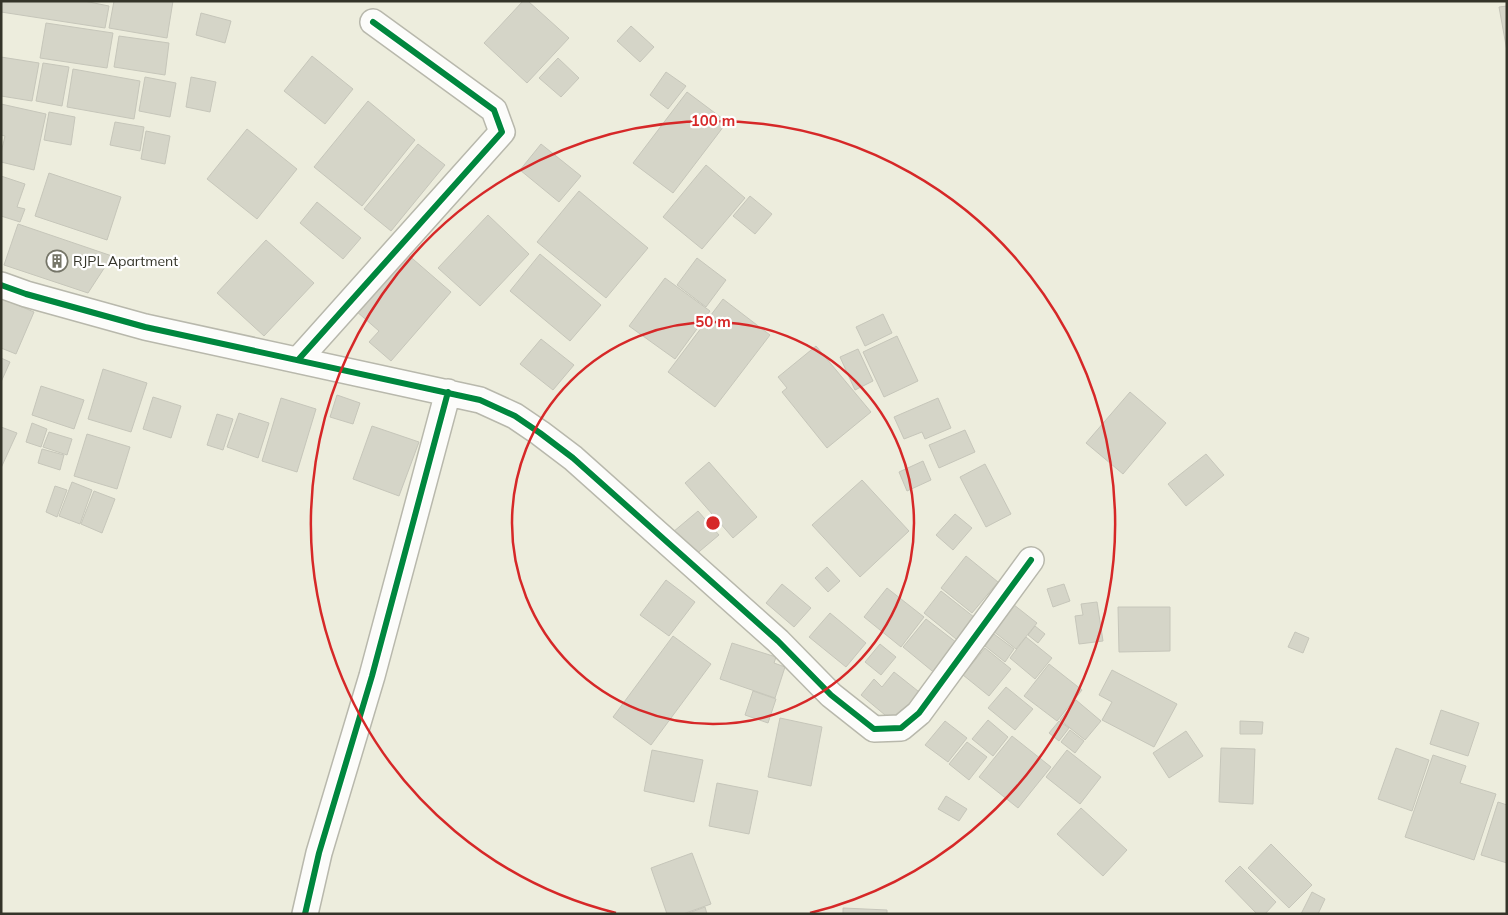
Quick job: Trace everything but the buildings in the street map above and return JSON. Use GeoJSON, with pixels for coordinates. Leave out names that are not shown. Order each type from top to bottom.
{"type":"FeatureCollection","features":[{"type":"Feature","properties":{"kind":"street"},"geometry":{"type":"LineString","coordinates":[[298,360],[502,132],[494,110],[372,22]]}},
{"type":"Feature","properties":{"kind":"street"},"geometry":{"type":"LineString","coordinates":[[1,285],[26,294],[145,327],[480,400],[515,416],[573,458],[778,642],[831,695],[874,729],[900,728],[918,713],[1031,560]]}},
{"type":"Feature","properties":{"kind":"street"},"geometry":{"type":"LineString","coordinates":[[305,914],[318,853],[372,676],[448,392]]}},
{"type":"Feature","properties":{"kind":"cycle path"},"geometry":{"type":"LineString","coordinates":[[298,360],[502,132],[494,110],[373,22]]}},
{"type":"Feature","properties":{"kind":"cycle path"},"geometry":{"type":"LineString","coordinates":[[1,285],[26,294],[145,327],[480,400],[515,416],[573,458],[778,641],[831,695],[874,729],[901,728],[919,713],[1031,560]]}},
{"type":"Feature","properties":{"kind":"cycle path"},"geometry":{"type":"LineString","coordinates":[[305,914],[319,853],[372,676],[448,392]]}},
{"type":"Feature","properties":{"kind":"place","name":"RJPL Apartment"},"geometry":{"type":"Point","coordinates":[57,261]}}]}
